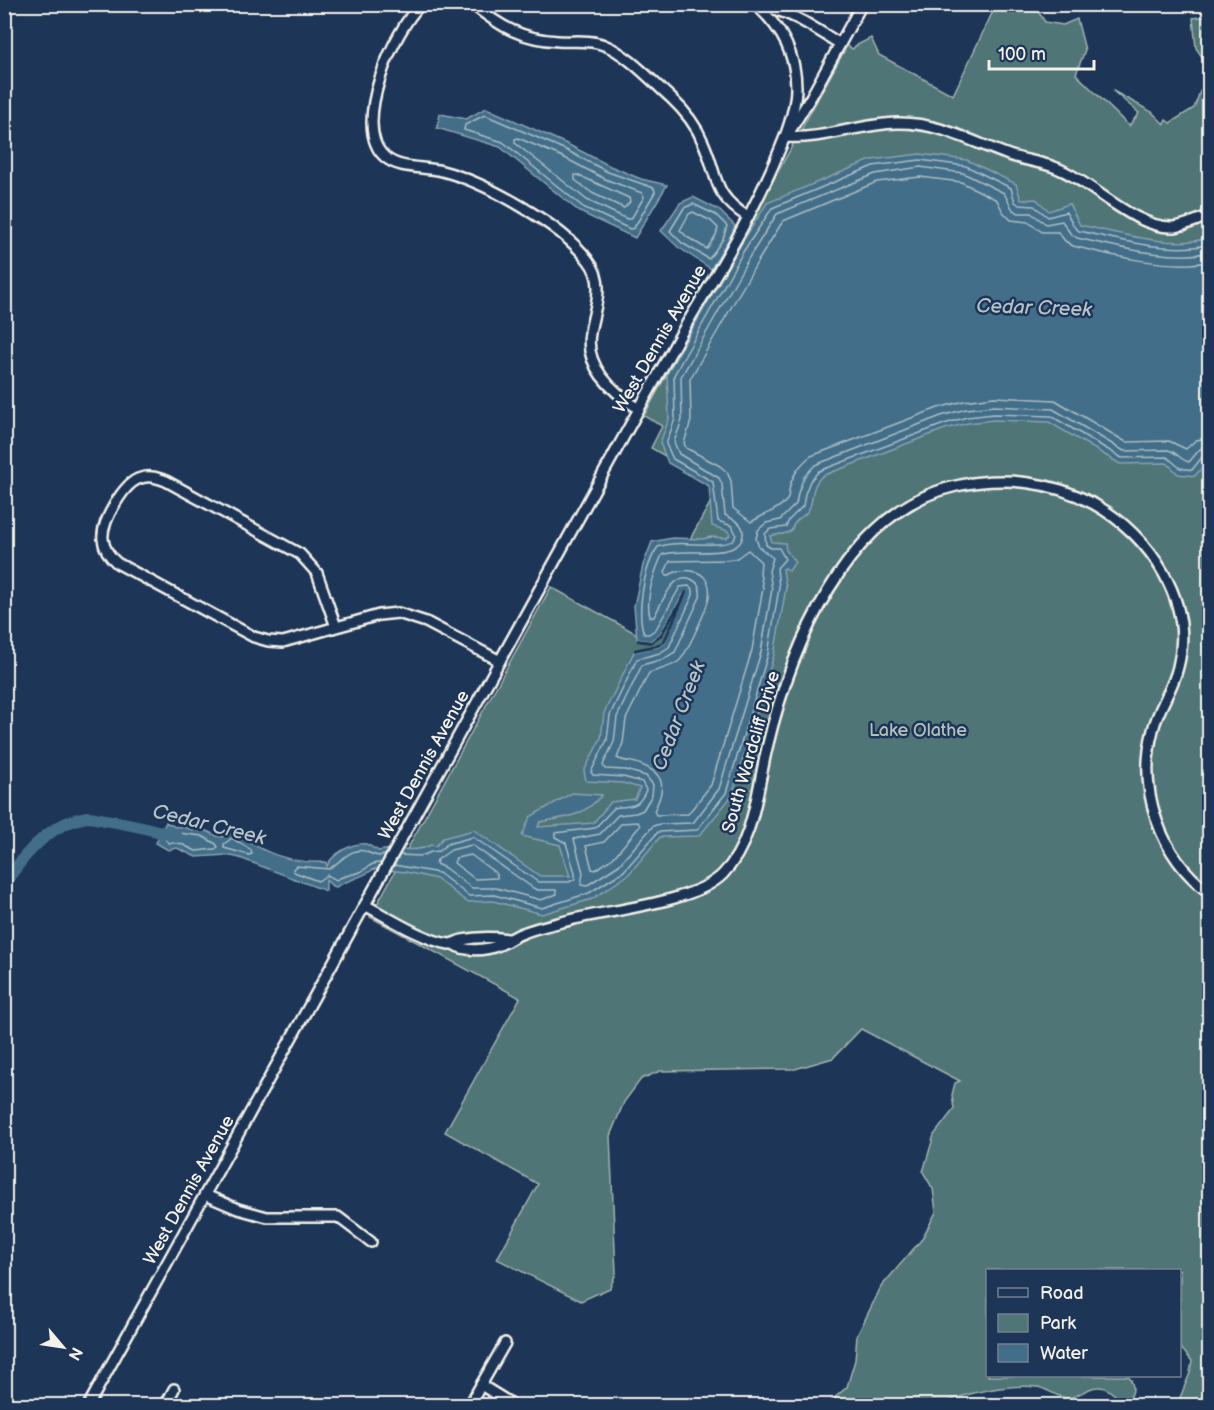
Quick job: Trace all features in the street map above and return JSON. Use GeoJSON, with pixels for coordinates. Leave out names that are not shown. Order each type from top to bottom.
{"type":"FeatureCollection","features":[{"type":"Feature","properties":{"kind":"street"},"geometry":{"type":"LineString","coordinates":[[421,4],[395,39],[376,91],[373,128],[378,150],[384,157],[398,164],[444,171],[497,192],[552,228],[585,256],[595,271],[599,292],[590,334],[589,346],[592,358],[607,384],[639,409]]}},
{"type":"Feature","properties":{"kind":"street"},"geometry":{"type":"LineString","coordinates":[[472,4],[503,27],[526,37],[602,44],[618,53],[686,113],[696,126],[704,144],[720,191],[734,208],[748,217]]}},
{"type":"Feature","properties":{"kind":"street"},"geometry":{"type":"LineString","coordinates":[[785,137],[807,104],[862,4]]}},
{"type":"Feature","properties":{"kind":"street"},"geometry":{"type":"LineString","coordinates":[[756,5],[775,8],[786,13],[840,44]]}},
{"type":"Feature","properties":{"kind":"street"},"geometry":{"type":"LineString","coordinates":[[756,5],[781,34],[794,62],[795,102],[785,137]]}},
{"type":"Feature","properties":{"kind":"street"},"geometry":{"type":"LineString","coordinates":[[785,137],[807,138],[883,123],[931,126],[1008,155],[1064,171],[1120,208],[1153,224],[1174,227],[1209,215]]}},
{"type":"Feature","properties":{"kind":"street","name":"West Dennis Avenue"},"geometry":{"type":"LineString","coordinates":[[88,1406],[639,409],[748,217],[785,137]]}},
{"type":"Feature","properties":{"kind":"street"},"geometry":{"type":"LineString","coordinates":[[336,627],[317,573],[300,554],[166,481],[146,477],[131,482],[124,490],[105,525],[103,541],[111,559],[254,637],[283,642],[390,613],[408,615],[426,622],[500,661]]}},
{"type":"Feature","properties":{"kind":"street","name":"South Wardcliff Drive"},"geometry":{"type":"LineString","coordinates":[[365,905],[434,939],[453,944],[461,940],[494,937],[508,939],[585,915],[676,897],[706,886],[721,876],[733,861],[747,832],[772,727],[792,666],[816,616],[846,565],[879,528],[917,500],[951,487],[988,481],[1038,483],[1069,492],[1094,504],[1117,519],[1143,543],[1164,574],[1178,612],[1182,638],[1178,669],[1153,730],[1148,767],[1149,790],[1158,824],[1174,856],[1189,875],[1209,893]]}},
{"type":"Feature","properties":{"kind":"street"},"geometry":{"type":"LineString","coordinates":[[205,1195],[238,1209],[267,1217],[338,1217],[371,1242]]}},
{"type":"Feature","properties":{"kind":"street"},"geometry":{"type":"LineString","coordinates":[[470,1406],[505,1343]]}},
{"type":"Feature","properties":{"kind":"street"},"geometry":{"type":"LineString","coordinates":[[481,1385],[515,1406]]}},
{"type":"Feature","properties":{"kind":"street"},"geometry":{"type":"LineString","coordinates":[[165,1406],[174,1389]]}},
{"type":"Feature","properties":{"kind":"green space","name":"Lake Olathe"},"geometry":{"type":"Polygon","coordinates":[[[996,5],[1034,5],[1045,22],[1063,25],[1077,19],[1085,50],[1076,74],[1129,126],[1139,113],[1113,91],[1152,112],[1164,124],[1166,120],[1170,123],[1194,108],[1209,67],[1209,1405],[1177,1405],[1190,1373],[1192,1361],[1181,1348],[1181,1269],[986,1269],[986,1377],[1129,1377],[1133,1389],[1129,1398],[1126,1401],[1122,1400],[1102,1387],[1067,1398],[1041,1388],[1026,1386],[975,1393],[942,1405],[826,1405],[847,1387],[855,1360],[857,1336],[881,1287],[922,1239],[936,1212],[933,1189],[923,1172],[934,1135],[954,1109],[952,1095],[955,1083],[960,1081],[861,1029],[833,1058],[795,1069],[660,1071],[641,1079],[624,1102],[610,1136],[616,1273],[610,1288],[581,1301],[497,1259],[538,1184],[445,1132],[520,998],[370,917],[551,587],[637,634],[719,487],[651,448],[662,426],[644,416],[847,46],[853,49],[871,38],[879,55],[953,95],[996,5]]]}},
{"type":"Feature","properties":{"kind":"green space"},"geometry":{"type":"Polygon","coordinates":[[[1209,16],[1209,67],[1196,48],[1193,18],[1209,16]]]}},
{"type":"Feature","properties":{"kind":"water"},"geometry":{"type":"Polygon","coordinates":[[[486,108],[610,166],[641,179],[667,185],[635,238],[580,212],[500,147],[437,128],[440,114],[466,119],[486,108]]]}},
{"type":"Feature","properties":{"kind":"water"},"geometry":{"type":"Polygon","coordinates":[[[920,154],[967,160],[1016,184],[1021,200],[1036,199],[1049,211],[1069,204],[1080,225],[1162,241],[1194,241],[1209,238],[1209,455],[1195,476],[1178,474],[1167,463],[1120,464],[1049,422],[994,420],[945,429],[822,476],[815,485],[808,511],[795,522],[789,532],[770,536],[772,542],[785,543],[786,550],[795,562],[789,571],[783,569],[786,588],[774,655],[732,796],[699,836],[660,837],[628,875],[592,899],[542,914],[493,901],[467,902],[437,879],[406,872],[374,869],[336,887],[326,880],[326,891],[240,858],[227,855],[196,857],[177,848],[168,850],[156,843],[166,822],[175,827],[204,830],[219,837],[235,830],[265,851],[289,859],[326,862],[327,866],[338,853],[355,845],[366,844],[379,851],[412,850],[431,845],[436,846],[443,838],[474,830],[540,876],[570,876],[560,845],[522,836],[530,817],[572,793],[602,795],[581,812],[540,822],[538,827],[593,823],[611,802],[635,799],[640,788],[623,783],[586,781],[584,771],[601,738],[604,713],[634,652],[658,647],[665,643],[683,594],[660,634],[650,641],[637,639],[634,606],[643,565],[652,542],[672,538],[726,538],[730,535],[728,531],[712,526],[709,486],[668,463],[660,443],[669,419],[667,374],[738,249],[767,203],[871,160],[920,154]]]}},
{"type":"Feature","properties":{"kind":"water"},"geometry":{"type":"Polygon","coordinates":[[[693,197],[719,210],[735,226],[728,245],[725,245],[711,269],[678,247],[661,231],[680,203],[693,197]]]}},
{"type":"Feature","properties":{"kind":"pier"},"geometry":{"type":"Polygon","coordinates":[[[686,590],[687,593],[665,643],[658,647],[634,652],[634,649],[663,641],[675,614],[662,636],[650,644],[637,642],[637,639],[651,641],[660,634],[686,590]]]}},
{"type":"Feature","properties":{"kind":"waterway","name":"Cedar Creek"},"geometry":{"type":"LineString","coordinates":[[4,885],[20,862],[39,842],[49,833],[74,820],[94,818],[177,837]]}}]}
